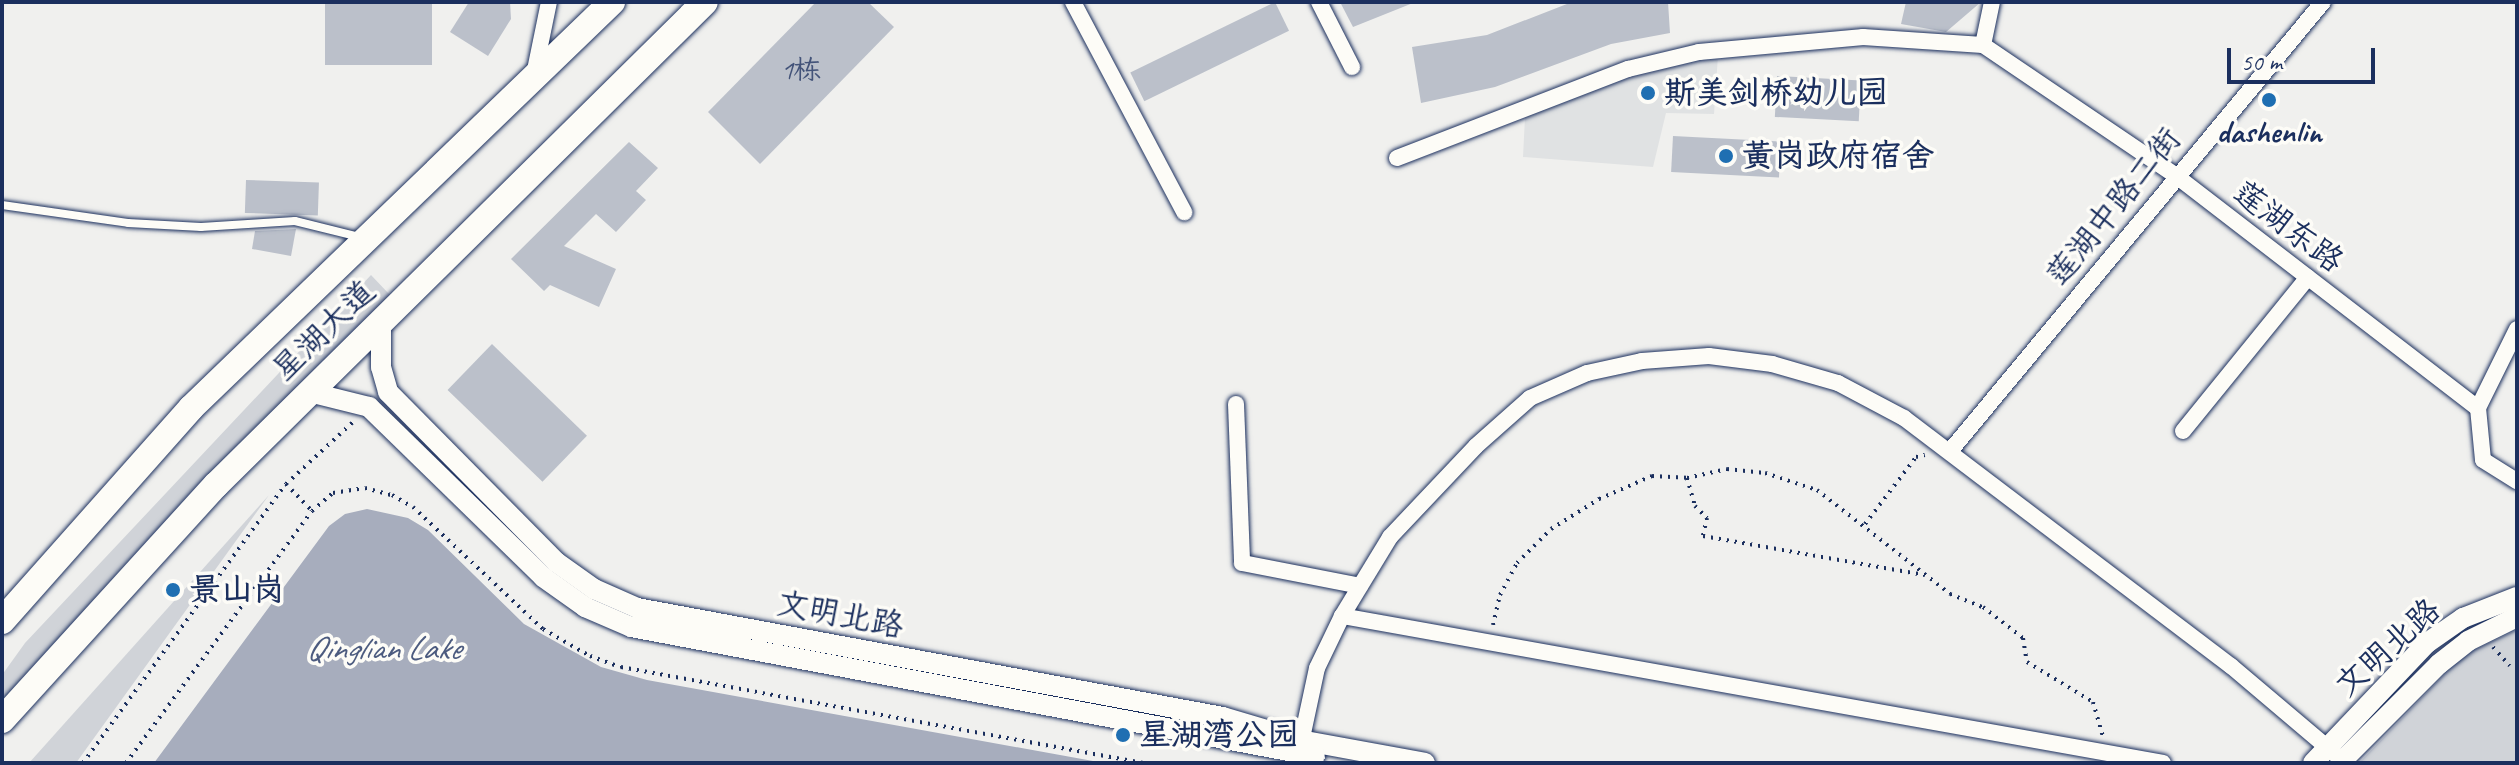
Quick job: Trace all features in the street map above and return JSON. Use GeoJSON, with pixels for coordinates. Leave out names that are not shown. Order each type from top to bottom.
{"type":"FeatureCollection","features":[{"type":"Feature","properties":{"kind":"main road","name":"星湖大道"},"geometry":{"type":"LineString","coordinates":[[2,621],[191,408],[533,82],[612,2]]}},
{"type":"Feature","properties":{"kind":"main road","name":"星湖大道"},"geometry":{"type":"LineString","coordinates":[[2,720],[206,496],[705,2]]}},
{"type":"Feature","properties":{"kind":"street"},"geometry":{"type":"LineString","coordinates":[[533,82],[549,2]]}},
{"type":"Feature","properties":{"kind":"street"},"geometry":{"type":"LineString","coordinates":[[1073,2],[1184,212]]}},
{"type":"Feature","properties":{"kind":"street"},"geometry":{"type":"LineString","coordinates":[[1319,2],[1352,67]]}},
{"type":"Feature","properties":{"kind":"street"},"geometry":{"type":"LineString","coordinates":[[1397,158],[1628,69],[1699,52],[1863,37],[1983,45],[1992,2]]}},
{"type":"Feature","properties":{"kind":"street","name":"莲湖中路二街"},"geometry":{"type":"LineString","coordinates":[[1951,450],[2175,175],[2323,2]]}},
{"type":"Feature","properties":{"kind":"street","name":"莲湖东路"},"geometry":{"type":"LineString","coordinates":[[1983,45],[2175,175],[2478,408]]}},
{"type":"Feature","properties":{"kind":"street"},"geometry":{"type":"LineString","coordinates":[[2183,431],[2308,277]]}},
{"type":"Feature","properties":{"kind":"street","name":"文明北路"},"geometry":{"type":"LineString","coordinates":[[381,325],[381,367],[388,392],[556,562],[594,589],[637,608],[1223,717],[1299,747],[1351,763]]}},
{"type":"Feature","properties":{"kind":"street"},"geometry":{"type":"LineString","coordinates":[[2517,329],[2478,408],[2483,460],[2517,481]]}},
{"type":"Feature","properties":{"kind":"street"},"geometry":{"type":"LineString","coordinates":[[1299,747],[1317,668],[1342,616],[1390,537],[1476,446],[1530,398],[1587,373],[1642,361],[1709,356],[1772,364],[1838,383],[1904,418],[1951,450],[2231,666],[2319,755],[2342,761]]}},
{"type":"Feature","properties":{"kind":"street"},"geometry":{"type":"LineString","coordinates":[[2501,362],[2517,371]]}},
{"type":"Feature","properties":{"kind":"street"},"geometry":{"type":"LineString","coordinates":[[309,392],[369,407]]}},
{"type":"Feature","properties":{"kind":"street"},"geometry":{"type":"LineString","coordinates":[[1236,404],[1242,563],[1360,586]]}},
{"type":"Feature","properties":{"kind":"street","name":"文明北路"},"geometry":{"type":"LineString","coordinates":[[369,407],[543,577],[585,607],[631,627],[1299,747],[1425,763]]}},
{"type":"Feature","properties":{"kind":"street","name":"文明北路"},"geometry":{"type":"LineString","coordinates":[[2319,755],[2427,643],[2463,618],[2517,597]]}},
{"type":"Feature","properties":{"kind":"street"},"geometry":{"type":"LineString","coordinates":[[1342,616],[2163,763]]}},
{"type":"Feature","properties":{"kind":"street","name":"文明北路"},"geometry":{"type":"LineString","coordinates":[[2342,761],[2439,664],[2468,641],[2517,617]]}},
{"type":"Feature","properties":{"kind":"lane"},"geometry":{"type":"LineString","coordinates":[[2,205],[143,224],[295,221],[367,239]]}},
{"type":"Feature","properties":{"kind":"path"},"geometry":{"type":"LineString","coordinates":[[83,763],[286,484],[369,407]]}},
{"type":"Feature","properties":{"kind":"path"},"geometry":{"type":"LineString","coordinates":[[1865,524],[1916,457],[1951,450]]}},
{"type":"Feature","properties":{"kind":"path"},"geometry":{"type":"LineString","coordinates":[[1490,642],[1500,595],[1517,563],[1551,529],[1599,499],[1652,476],[1687,478],[1727,469],[1793,479],[1865,524],[1950,594],[1983,607],[2023,638],[2027,662],[2093,702],[2109,753]]}},
{"type":"Feature","properties":{"kind":"path"},"geometry":{"type":"LineString","coordinates":[[1687,478],[1695,506],[1707,518],[1703,536],[1927,575]]}},
{"type":"Feature","properties":{"kind":"path"},"geometry":{"type":"LineString","coordinates":[[126,763],[312,511]]}},
{"type":"Feature","properties":{"kind":"shaded area","name":"斯美剑桥幼儿园"},"geometry":{"type":"Polygon","coordinates":[[[1718,56],[1714,114],[1666,113],[1653,167],[1523,157],[1525,117],[1626,74],[1718,56]]]}},
{"type":"Feature","properties":{"kind":"shaded area"},"geometry":{"type":"Polygon","coordinates":[[[371,275],[390,295],[144,552],[2,712],[2,675],[25,643],[371,275]]]}},
{"type":"Feature","properties":{"kind":"shaded area"},"geometry":{"type":"Polygon","coordinates":[[[269,495],[76,763],[29,763],[269,495]]]}},
{"type":"Feature","properties":{"kind":"shaded area"},"geometry":{"type":"Polygon","coordinates":[[[2517,630],[2517,763],[2359,763],[2463,655],[2517,630]]]}},
{"type":"Feature","properties":{"kind":"water","name":"Qinglian Lake"},"geometry":{"type":"Polygon","coordinates":[[[367,509],[408,518],[428,530],[524,624],[601,667],[647,680],[1104,763],[154,763],[329,526],[345,514],[367,509]]]}},
{"type":"Feature","properties":{"kind":"building"},"geometry":{"type":"Polygon","coordinates":[[[325,2],[432,2],[432,65],[325,65],[325,2]]]}},
{"type":"Feature","properties":{"kind":"building"},"geometry":{"type":"Polygon","coordinates":[[[469,2],[510,2],[511,19],[488,56],[450,32],[469,2]]]}},
{"type":"Feature","properties":{"kind":"building"},"geometry":{"type":"Polygon","coordinates":[[[816,2],[868,2],[894,27],[760,164],[708,112],[816,2]]]}},
{"type":"Feature","properties":{"kind":"building"},"geometry":{"type":"Polygon","coordinates":[[[1275,2],[1289,31],[1144,101],[1130,73],[1275,2]]]}},
{"type":"Feature","properties":{"kind":"building"},"geometry":{"type":"Polygon","coordinates":[[[1340,2],[1413,2],[1413,3],[1353,27],[1340,2]]]}},
{"type":"Feature","properties":{"kind":"building"},"geometry":{"type":"Polygon","coordinates":[[[1572,2],[1668,2],[1670,33],[1611,44],[1495,87],[1421,103],[1412,47],[1487,35],[1572,2]]]}},
{"type":"Feature","properties":{"kind":"building"},"geometry":{"type":"Polygon","coordinates":[[[1906,2],[1981,2],[1946,32],[1901,24],[1906,2]]]}},
{"type":"Feature","properties":{"kind":"building"},"geometry":{"type":"Polygon","coordinates":[[[1777,76],[1861,80],[1859,121],[1775,117],[1777,76]]]}},
{"type":"Feature","properties":{"kind":"building","name":"黄岗政府宿舍"},"geometry":{"type":"Polygon","coordinates":[[[1673,136],[1781,142],[1779,178],[1671,172],[1673,136]]]}},
{"type":"Feature","properties":{"kind":"building"},"geometry":{"type":"Polygon","coordinates":[[[629,142],[658,168],[636,191],[646,200],[616,232],[596,214],[564,246],[616,269],[599,307],[550,285],[544,291],[511,259],[629,142]]]}},
{"type":"Feature","properties":{"kind":"building"},"geometry":{"type":"Polygon","coordinates":[[[246,180],[319,183],[318,216],[245,213],[246,180]]]}},
{"type":"Feature","properties":{"kind":"building"},"geometry":{"type":"Polygon","coordinates":[[[296,229],[291,256],[252,249],[255,231],[296,229]]]}},
{"type":"Feature","properties":{"kind":"building"},"geometry":{"type":"Polygon","coordinates":[[[492,344],[587,436],[542,482],[448,390],[492,344]]]}},
{"type":"Feature","properties":{"kind":"place","name":"斯美剑桥幼儿园"},"geometry":{"type":"Point","coordinates":[1648,93]}},
{"type":"Feature","properties":{"kind":"place","name":"dashenlin"},"geometry":{"type":"Point","coordinates":[2269,100]}},
{"type":"Feature","properties":{"kind":"place","name":"黄岗政府宿舍"},"geometry":{"type":"Point","coordinates":[1726,156]}},
{"type":"Feature","properties":{"kind":"place","name":"景山岗"},"geometry":{"type":"Point","coordinates":[173,590]}},
{"type":"Feature","properties":{"kind":"place","name":"星湖湾公园"},"geometry":{"type":"Point","coordinates":[1123,735]}}]}
